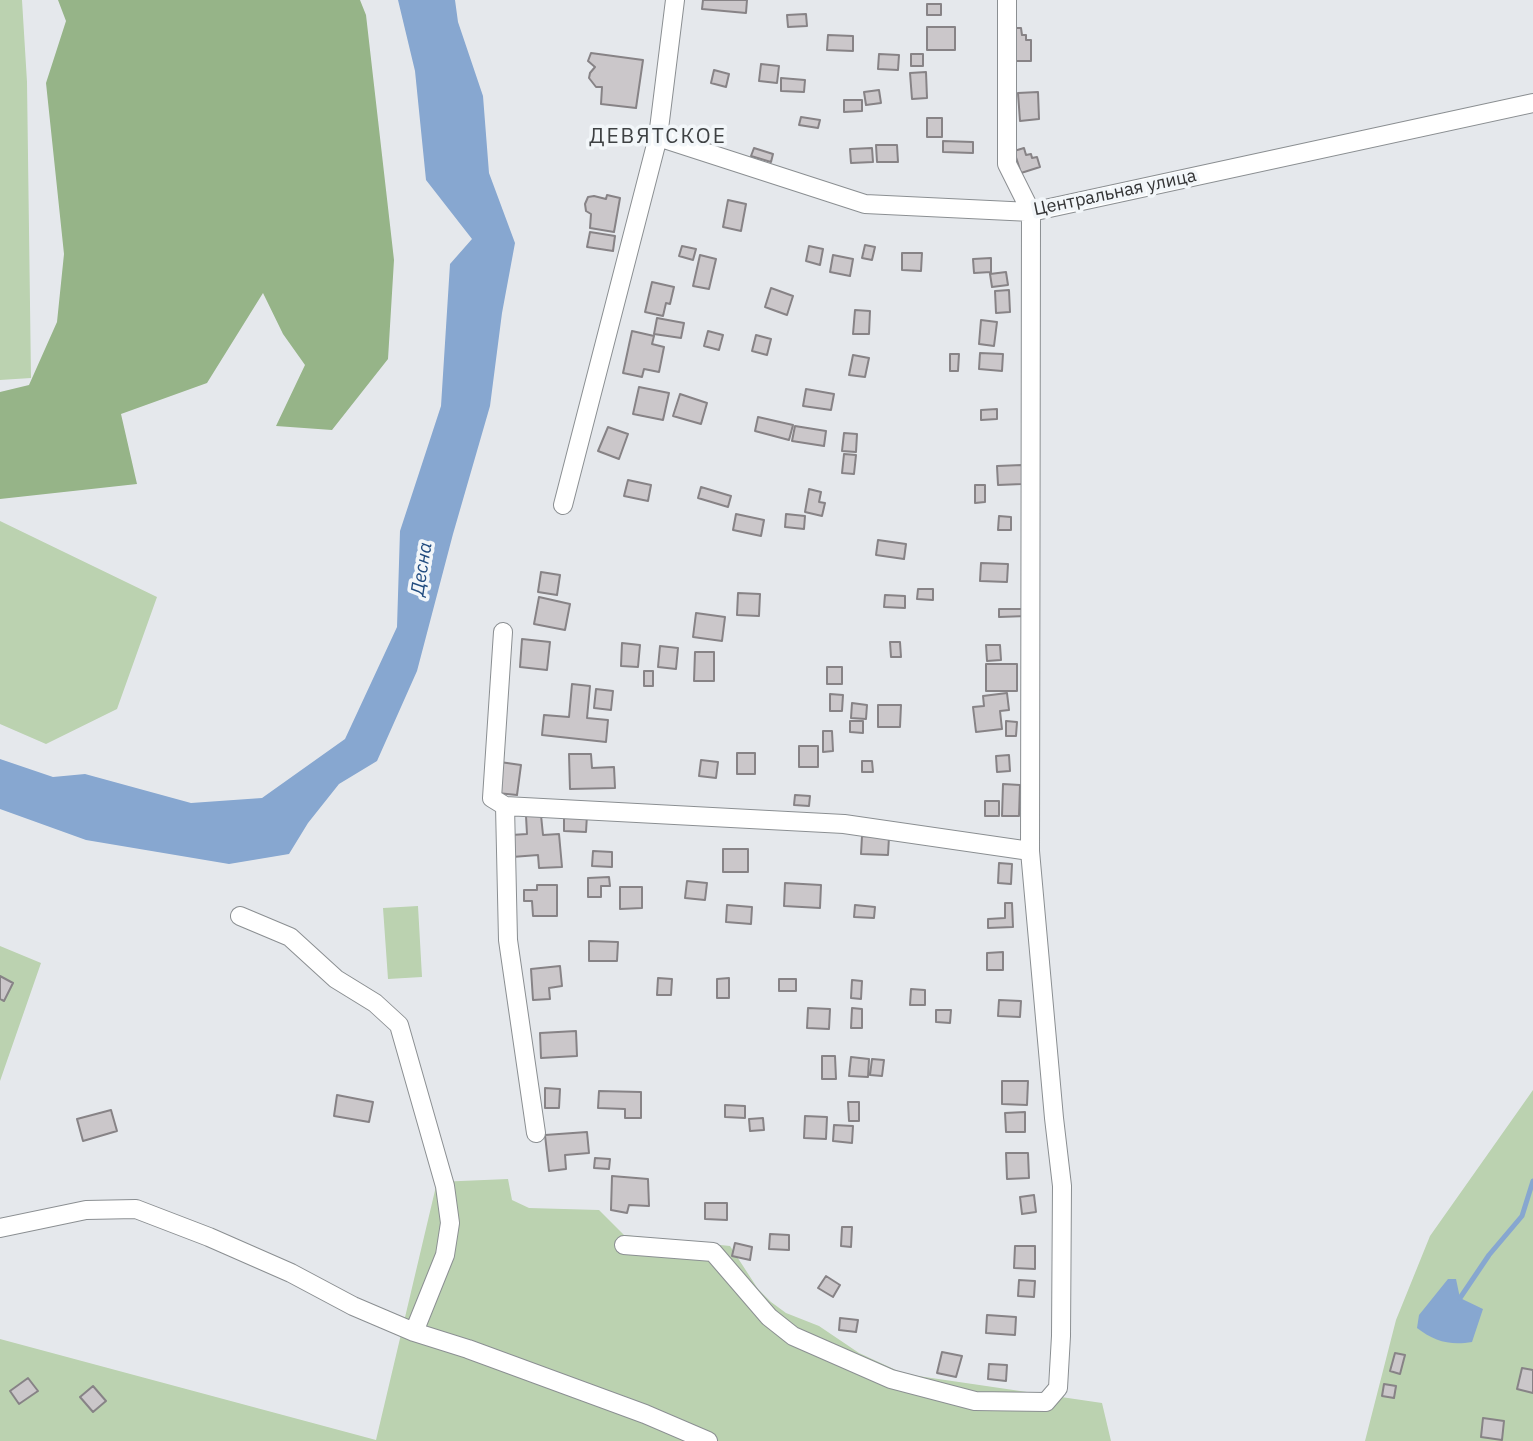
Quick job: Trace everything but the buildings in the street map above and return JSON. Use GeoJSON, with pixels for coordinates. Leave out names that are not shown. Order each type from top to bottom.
{"type":"FeatureCollection","features":[{"type":"Feature","properties":{"kind":"street"},"geometry":{"type":"LineString","coordinates":[[563,505],[658,137],[675,0]]}},
{"type":"Feature","properties":{"kind":"street"},"geometry":{"type":"LineString","coordinates":[[624,1245],[713,1252],[769,1317],[793,1336],[891,1379],[975,1401],[1046,1402],[1058,1388],[1062,1186],[1030,851],[1031,212],[1007,164],[1007,0]]}},
{"type":"Feature","properties":{"kind":"street","name":"Центральная улица"},"geometry":{"type":"LineString","coordinates":[[658,137],[865,204],[1031,212],[1533,103]]}},
{"type":"Feature","properties":{"kind":"street"},"geometry":{"type":"LineString","coordinates":[[503,632],[492,798],[505,806],[844,824],[1030,851]]}},
{"type":"Feature","properties":{"kind":"street"},"geometry":{"type":"LineString","coordinates":[[505,806],[508,940],[536,1133]]}},
{"type":"Feature","properties":{"kind":"street"},"geometry":{"type":"LineString","coordinates":[[240,916],[290,937],[336,979],[375,1003],[399,1024],[445,1186],[450,1223],[445,1255],[414,1332]]}},
{"type":"Feature","properties":{"kind":"street"},"geometry":{"type":"LineString","coordinates":[[0,1228],[86,1210],[136,1209],[291,1273],[353,1306],[414,1332],[645,1414],[708,1441]]}},
{"type":"Feature","properties":{"kind":"green space"},"geometry":{"type":"Polygon","coordinates":[[[0,0],[22,0],[27,82],[31,378],[0,380],[0,0]]]}},
{"type":"Feature","properties":{"kind":"green space"},"geometry":{"type":"Polygon","coordinates":[[[58,0],[360,0],[366,15],[394,260],[388,359],[332,430],[276,426],[305,365],[283,334],[263,293],[207,383],[121,414],[137,484],[0,499],[0,392],[29,385],[57,322],[64,254],[46,83],[66,21],[58,0]]]}},
{"type":"Feature","properties":{"kind":"green space"},"geometry":{"type":"Polygon","coordinates":[[[0,521],[157,597],[117,709],[46,744],[0,724],[0,521]]]}},
{"type":"Feature","properties":{"kind":"green space"},"geometry":{"type":"Polygon","coordinates":[[[418,906],[422,977],[388,979],[383,908],[418,906]]]}},
{"type":"Feature","properties":{"kind":"green space"},"geometry":{"type":"Polygon","coordinates":[[[0,946],[41,963],[0,1081],[0,946]]]}},
{"type":"Feature","properties":{"kind":"green space"},"geometry":{"type":"Polygon","coordinates":[[[1533,1090],[1533,1441],[1365,1441],[1396,1320],[1430,1236],[1533,1090]]]}},
{"type":"Feature","properties":{"kind":"green space"},"geometry":{"type":"Polygon","coordinates":[[[508,1179],[512,1200],[529,1208],[599,1210],[624,1235],[730,1246],[758,1289],[771,1302],[786,1313],[819,1326],[859,1353],[898,1371],[1102,1403],[1111,1441],[0,1441],[0,1339],[376,1440],[437,1182],[508,1179]]]}},
{"type":"Feature","properties":{"kind":"water","name":"Десна"},"geometry":{"type":"Polygon","coordinates":[[[398,0],[455,0],[458,22],[483,96],[489,173],[515,243],[502,313],[490,406],[417,671],[377,761],[339,784],[308,823],[289,854],[229,864],[86,840],[0,809],[0,759],[53,777],[85,774],[191,803],[262,798],[345,739],[397,627],[400,531],[441,406],[450,264],[472,239],[426,180],[415,71],[398,0]]]}},
{"type":"Feature","properties":{"kind":"water"},"geometry":{"type":"Polygon","coordinates":[[[1448,1279],[1456,1279],[1460,1298],[1483,1309],[1472,1342],[1443,1341],[1417,1328],[1419,1315],[1448,1279]]]}},
{"type":"Feature","properties":{"kind":"waterway"},"geometry":{"type":"LineString","coordinates":[[1460,1298],[1489,1255],[1522,1216],[1533,1181]]}},
{"type":"Feature","properties":{"kind":"district","name":"ДЕВЯТСКОЕ"},"geometry":{"type":"Point","coordinates":[658,137]}}]}
